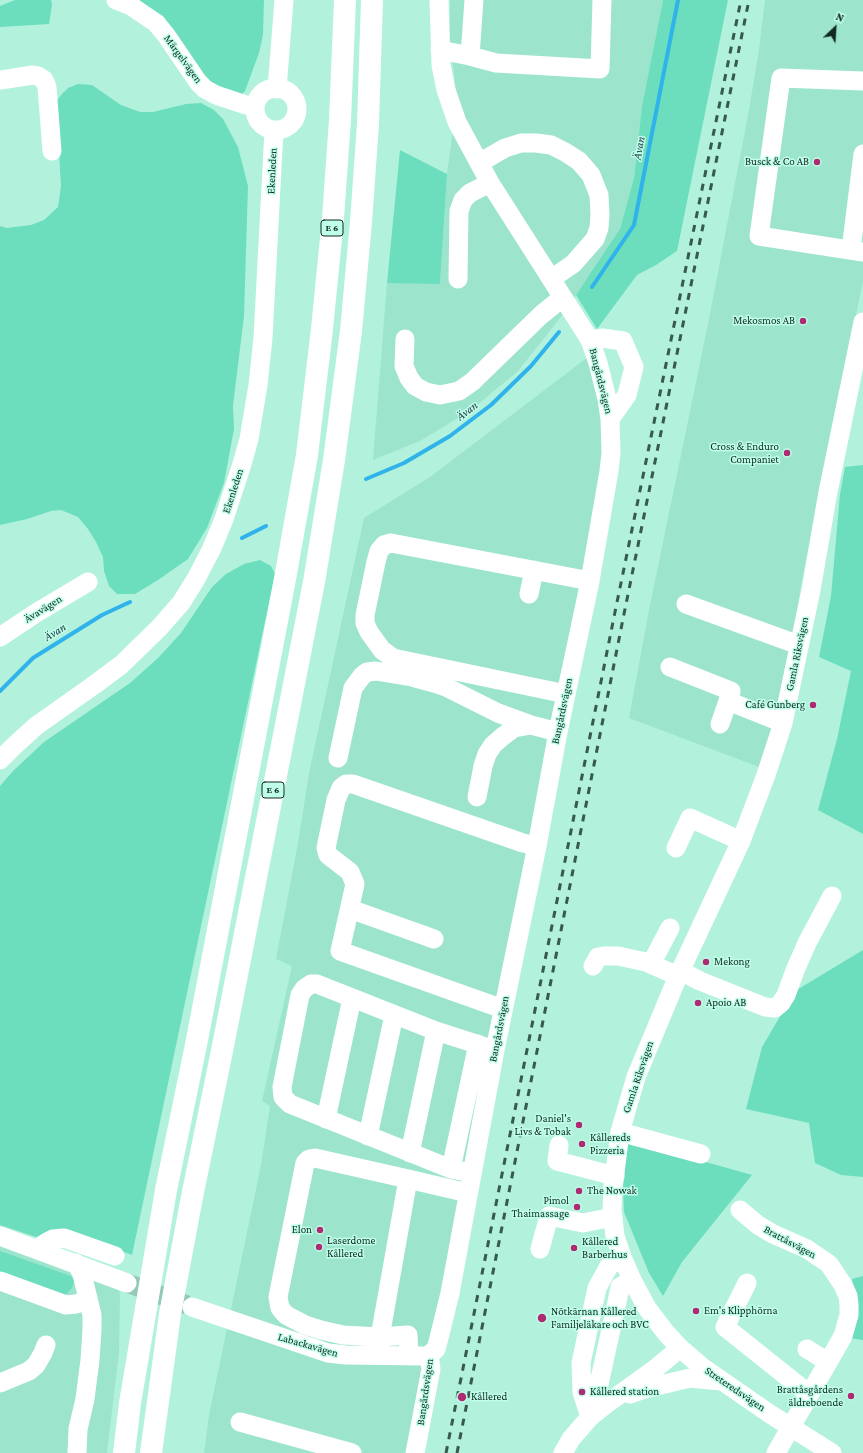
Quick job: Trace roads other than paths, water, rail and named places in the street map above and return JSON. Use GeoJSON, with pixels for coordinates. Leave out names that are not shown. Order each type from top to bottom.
{"type":"FeatureCollection","features":[{"type":"Feature","properties":{"kind":"highway","name":"E 6"},"geometry":{"type":"LineString","coordinates":[[124,1453],[130,1403],[166,1190],[284,586],[307,455],[333,218],[340,120],[345,0]]}},
{"type":"Feature","properties":{"kind":"highway","name":"E 6"},"geometry":{"type":"LineString","coordinates":[[151,1453],[170,1314],[187,1221],[248,921],[314,582],[334,460],[351,331],[361,222],[368,124],[372,0]]}},
{"type":"Feature","properties":{"kind":"street","name":"Märgelvägen"},"geometry":{"type":"LineString","coordinates":[[116,0],[131,6],[156,23],[166,35],[184,63],[205,89],[216,95],[246,105],[255,106]]}},
{"type":"Feature","properties":{"kind":"street"},"geometry":{"type":"LineString","coordinates":[[277,89],[284,0]]}},
{"type":"Feature","properties":{"kind":"street","name":"Bangårdsvägen"},"geometry":{"type":"LineString","coordinates":[[415,1453],[431,1369],[429,1355],[436,1349],[450,1293],[472,1173],[486,1047],[503,1009],[537,846],[558,732],[590,581],[611,454],[610,419],[603,380],[590,340],[490,183],[456,122],[446,90],[441,64],[438,0]]}},
{"type":"Feature","properties":{"kind":"street"},"geometry":{"type":"LineString","coordinates":[[470,56],[474,0]]}},
{"type":"Feature","properties":{"kind":"street"},"geometry":{"type":"LineString","coordinates":[[440,50],[496,63],[600,69],[602,0]]}},
{"type":"Feature","properties":{"kind":"street"},"geometry":{"type":"LineString","coordinates":[[0,80],[38,76],[44,80],[47,87],[52,151]]}},
{"type":"Feature","properties":{"kind":"street"},"geometry":{"type":"LineString","coordinates":[[863,81],[780,78],[759,236],[857,251],[863,154]]}},
{"type":"Feature","properties":{"kind":"street"},"geometry":{"type":"LineString","coordinates":[[277,89],[289,94],[296,105],[297,111],[292,123],[280,130],[274,130],[267,128],[262,124],[256,113],[255,106],[261,95],[265,92],[277,89]]}},
{"type":"Feature","properties":{"kind":"street","name":"Ekenleden"},"geometry":{"type":"LineString","coordinates":[[0,760],[36,726],[94,686],[121,665],[159,628],[180,603],[192,585],[215,541],[234,491],[249,439],[258,386],[263,338],[274,130]]}},
{"type":"Feature","properties":{"kind":"street"},"geometry":{"type":"LineString","coordinates":[[479,163],[505,148],[521,144],[536,143],[551,145],[579,160],[591,175],[599,194],[599,228],[595,240],[573,264],[551,280]]}},
{"type":"Feature","properties":{"kind":"street"},"geometry":{"type":"LineString","coordinates":[[458,279],[459,211],[463,200],[470,192],[490,183]]}},
{"type":"Feature","properties":{"kind":"street"},"geometry":{"type":"LineString","coordinates":[[405,339],[404,366],[409,378],[415,386],[426,392],[440,395],[458,391],[472,382],[541,315],[562,298]]}},
{"type":"Feature","properties":{"kind":"street","name":"Gamla Riksvägen"},"geometry":{"type":"LineString","coordinates":[[680,1348],[666,1333],[647,1308],[632,1280],[615,1236],[613,1217],[614,1176],[620,1132],[636,1077],[680,973],[741,841],[766,775],[783,722],[863,322]]}},
{"type":"Feature","properties":{"kind":"street"},"geometry":{"type":"LineString","coordinates":[[590,340],[602,338],[623,341],[634,367],[627,395],[610,419]]}},
{"type":"Feature","properties":{"kind":"street"},"geometry":{"type":"LineString","coordinates":[[566,697],[393,658],[382,650],[369,632],[365,623],[365,615],[379,551],[384,545],[391,543],[590,581]]}},
{"type":"Feature","properties":{"kind":"street"},"geometry":{"type":"LineString","coordinates":[[529,594],[534,570]]}},
{"type":"Feature","properties":{"kind":"street","name":"Ävavägen"},"geometry":{"type":"LineString","coordinates":[[0,637],[36,613],[88,582]]}},
{"type":"Feature","properties":{"kind":"street"},"geometry":{"type":"LineString","coordinates":[[686,604],[799,645]]}},
{"type":"Feature","properties":{"kind":"street"},"geometry":{"type":"LineString","coordinates":[[670,668],[731,691],[720,724]]}},
{"type":"Feature","properties":{"kind":"street"},"geometry":{"type":"LineString","coordinates":[[338,758],[353,688],[362,676],[368,672],[384,671],[412,676],[446,687],[498,713],[531,725],[558,732]]}},
{"type":"Feature","properties":{"kind":"street"},"geometry":{"type":"LineString","coordinates":[[434,683],[442,676],[566,697]]}},
{"type":"Feature","properties":{"kind":"street"},"geometry":{"type":"LineString","coordinates":[[728,701],[783,722]]}},
{"type":"Feature","properties":{"kind":"street"},"geometry":{"type":"LineString","coordinates":[[476,797],[483,766],[492,745],[514,728],[531,725]]}},
{"type":"Feature","properties":{"kind":"street"},"geometry":{"type":"LineString","coordinates":[[503,1009],[340,951],[355,884],[350,872],[328,855],[326,848],[336,800],[341,788],[346,784],[353,784],[523,843],[537,846]]}},
{"type":"Feature","properties":{"kind":"street"},"geometry":{"type":"LineString","coordinates":[[676,848],[690,818],[741,841]]}},
{"type":"Feature","properties":{"kind":"street"},"geometry":{"type":"LineString","coordinates":[[600,956],[618,956],[651,964],[680,973],[764,1007],[775,1008],[786,996],[807,943],[832,896]]}},
{"type":"Feature","properties":{"kind":"street"},"geometry":{"type":"LineString","coordinates":[[350,909],[434,939]]}},
{"type":"Feature","properties":{"kind":"street"},"geometry":{"type":"LineString","coordinates":[[651,964],[670,928]]}},
{"type":"Feature","properties":{"kind":"street"},"geometry":{"type":"LineString","coordinates":[[451,1169],[486,1047],[436,1031],[317,984],[311,984],[304,989],[300,995],[282,1087],[283,1097],[290,1104],[410,1153],[451,1169],[472,1173]]}},
{"type":"Feature","properties":{"kind":"street"},"geometry":{"type":"LineString","coordinates":[[326,1119],[352,998]]}},
{"type":"Feature","properties":{"kind":"street"},"geometry":{"type":"LineString","coordinates":[[368,1136],[394,1015]]}},
{"type":"Feature","properties":{"kind":"street"},"geometry":{"type":"LineString","coordinates":[[410,1153],[436,1031]]}},
{"type":"Feature","properties":{"kind":"street"},"geometry":{"type":"LineString","coordinates":[[620,1132],[701,1154]]}},
{"type":"Feature","properties":{"kind":"street"},"geometry":{"type":"LineString","coordinates":[[559,1145],[557,1161],[614,1176]]}},
{"type":"Feature","properties":{"kind":"street"},"geometry":{"type":"LineString","coordinates":[[409,1356],[408,1335],[380,1337],[343,1335],[305,1325],[286,1316],[280,1308],[278,1297],[305,1163],[309,1159],[315,1158],[468,1193]]}},
{"type":"Feature","properties":{"kind":"street"},"geometry":{"type":"LineString","coordinates":[[380,1356],[380,1337],[408,1179]]}},
{"type":"Feature","properties":{"kind":"street","name":"Brattåsvägen"},"geometry":{"type":"LineString","coordinates":[[740,1210],[758,1225],[773,1234],[807,1249],[829,1264],[843,1285],[848,1296],[849,1315],[843,1336],[776,1453]]}},
{"type":"Feature","properties":{"kind":"street"},"geometry":{"type":"LineString","coordinates":[[540,1249],[549,1216],[583,1223],[613,1217]]}},
{"type":"Feature","properties":{"kind":"street"},"geometry":{"type":"LineString","coordinates":[[0,1236],[127,1283]]}},
{"type":"Feature","properties":{"kind":"street"},"geometry":{"type":"LineString","coordinates":[[37,1249],[53,1239],[64,1238],[115,1256]]}},
{"type":"Feature","properties":{"kind":"street"},"geometry":{"type":"LineString","coordinates":[[590,1417],[582,1392],[581,1363],[597,1288],[610,1266],[622,1257]]}},
{"type":"Feature","properties":{"kind":"street"},"geometry":{"type":"LineString","coordinates":[[76,1263],[82,1274],[92,1315],[90,1360],[85,1398],[78,1429],[77,1453]]}},
{"type":"Feature","properties":{"kind":"street"},"geometry":{"type":"LineString","coordinates":[[611,1401],[597,1393],[620,1287],[632,1280]]}},
{"type":"Feature","properties":{"kind":"street"},"geometry":{"type":"LineString","coordinates":[[0,1281],[66,1305],[76,1304],[88,1300]]}},
{"type":"Feature","properties":{"kind":"street"},"geometry":{"type":"LineString","coordinates":[[747,1283],[725,1327],[809,1394]]}},
{"type":"Feature","properties":{"kind":"street","name":"Labackavägen"},"geometry":{"type":"LineString","coordinates":[[192,1306],[328,1353],[380,1356],[429,1355]]}},
{"type":"Feature","properties":{"kind":"street"},"geometry":{"type":"LineString","coordinates":[[0,1383],[29,1371],[36,1365],[46,1345]]}},
{"type":"Feature","properties":{"kind":"street"},"geometry":{"type":"LineString","coordinates":[[562,1453],[571,1439],[590,1417],[655,1369],[680,1348]]}},
{"type":"Feature","properties":{"kind":"street","name":"Streteredsvägen"},"geometry":{"type":"LineString","coordinates":[[680,1348],[702,1367],[832,1453]]}},
{"type":"Feature","properties":{"kind":"street"},"geometry":{"type":"LineString","coordinates":[[807,1349],[828,1362]]}},
{"type":"Feature","properties":{"kind":"street"},"geometry":{"type":"LineString","coordinates":[[611,1401],[648,1388],[690,1378],[723,1381]]}},
{"type":"Feature","properties":{"kind":"street"},"geometry":{"type":"LineString","coordinates":[[240,1422],[352,1453]]}},
{"type":"Feature","properties":{"kind":"waterway","name":"Ävan"},"geometry":{"type":"LineString","coordinates":[[592,287],[634,225],[678,0]]}},
{"type":"Feature","properties":{"kind":"waterway","name":"Ävan"},"geometry":{"type":"LineString","coordinates":[[366,479],[404,463],[450,436],[491,405],[531,366],[559,332]]}},
{"type":"Feature","properties":{"kind":"waterway","name":"Ävan"},"geometry":{"type":"LineString","coordinates":[[242,538],[266,526]]}},
{"type":"Feature","properties":{"kind":"waterway","name":"Ävan"},"geometry":{"type":"LineString","coordinates":[[0,691],[33,658],[102,615],[130,602]]}},
{"type":"Feature","properties":{"kind":"tunnel"},"geometry":{"type":"LineString","coordinates":[[127,1283],[187,1305]]}},
{"type":"Feature","properties":{"kind":"railway"},"geometry":{"type":"LineString","coordinates":[[446,1453],[615,612],[741,0]]}},
{"type":"Feature","properties":{"kind":"railway"},"geometry":{"type":"LineString","coordinates":[[457,1453],[624,614],[749,0]]}},
{"type":"Feature","properties":{"kind":"place","name":"Busck & Co AB"},"geometry":{"type":"Point","coordinates":[817,162]}},
{"type":"Feature","properties":{"kind":"place","name":"Mekosmos AB"},"geometry":{"type":"Point","coordinates":[803,321]}},
{"type":"Feature","properties":{"kind":"place","name":"Cross & Enduro Companiet"},"geometry":{"type":"Point","coordinates":[787,453]}},
{"type":"Feature","properties":{"kind":"place","name":"Café Gunberg"},"geometry":{"type":"Point","coordinates":[813,705]}},
{"type":"Feature","properties":{"kind":"place","name":"Mekong"},"geometry":{"type":"Point","coordinates":[706,962]}},
{"type":"Feature","properties":{"kind":"place","name":"Apoio AB"},"geometry":{"type":"Point","coordinates":[698,1003]}},
{"type":"Feature","properties":{"kind":"place","name":"Daniel's Livs & Tobak"},"geometry":{"type":"Point","coordinates":[579,1125]}},
{"type":"Feature","properties":{"kind":"place","name":"Kållereds Pizzeria"},"geometry":{"type":"Point","coordinates":[582,1144]}},
{"type":"Feature","properties":{"kind":"place","name":"The Nowak"},"geometry":{"type":"Point","coordinates":[579,1191]}},
{"type":"Feature","properties":{"kind":"place","name":"Pimol Thaimassage"},"geometry":{"type":"Point","coordinates":[577,1207]}},
{"type":"Feature","properties":{"kind":"place","name":"Elon"},"geometry":{"type":"Point","coordinates":[320,1230]}},
{"type":"Feature","properties":{"kind":"place","name":"Laserdome Kållered"},"geometry":{"type":"Point","coordinates":[319,1247]}},
{"type":"Feature","properties":{"kind":"place","name":"Kållered Barberhus"},"geometry":{"type":"Point","coordinates":[574,1248]}},
{"type":"Feature","properties":{"kind":"place","name":"Em's Klipphörna"},"geometry":{"type":"Point","coordinates":[696,1311]}},
{"type":"Feature","properties":{"kind":"place","name":"Nötkärnan Kållered Familjeläkare och BVC"},"geometry":{"type":"Point","coordinates":[542,1318]}},
{"type":"Feature","properties":{"kind":"place","name":"Kållered station"},"geometry":{"type":"Point","coordinates":[582,1392]}},
{"type":"Feature","properties":{"kind":"place","name":"Brattåsgårdens äldreboende"},"geometry":{"type":"Point","coordinates":[851,1396]}},
{"type":"Feature","properties":{"kind":"place","name":"Kållered"},"geometry":{"type":"Point","coordinates":[462,1397]}}]}
